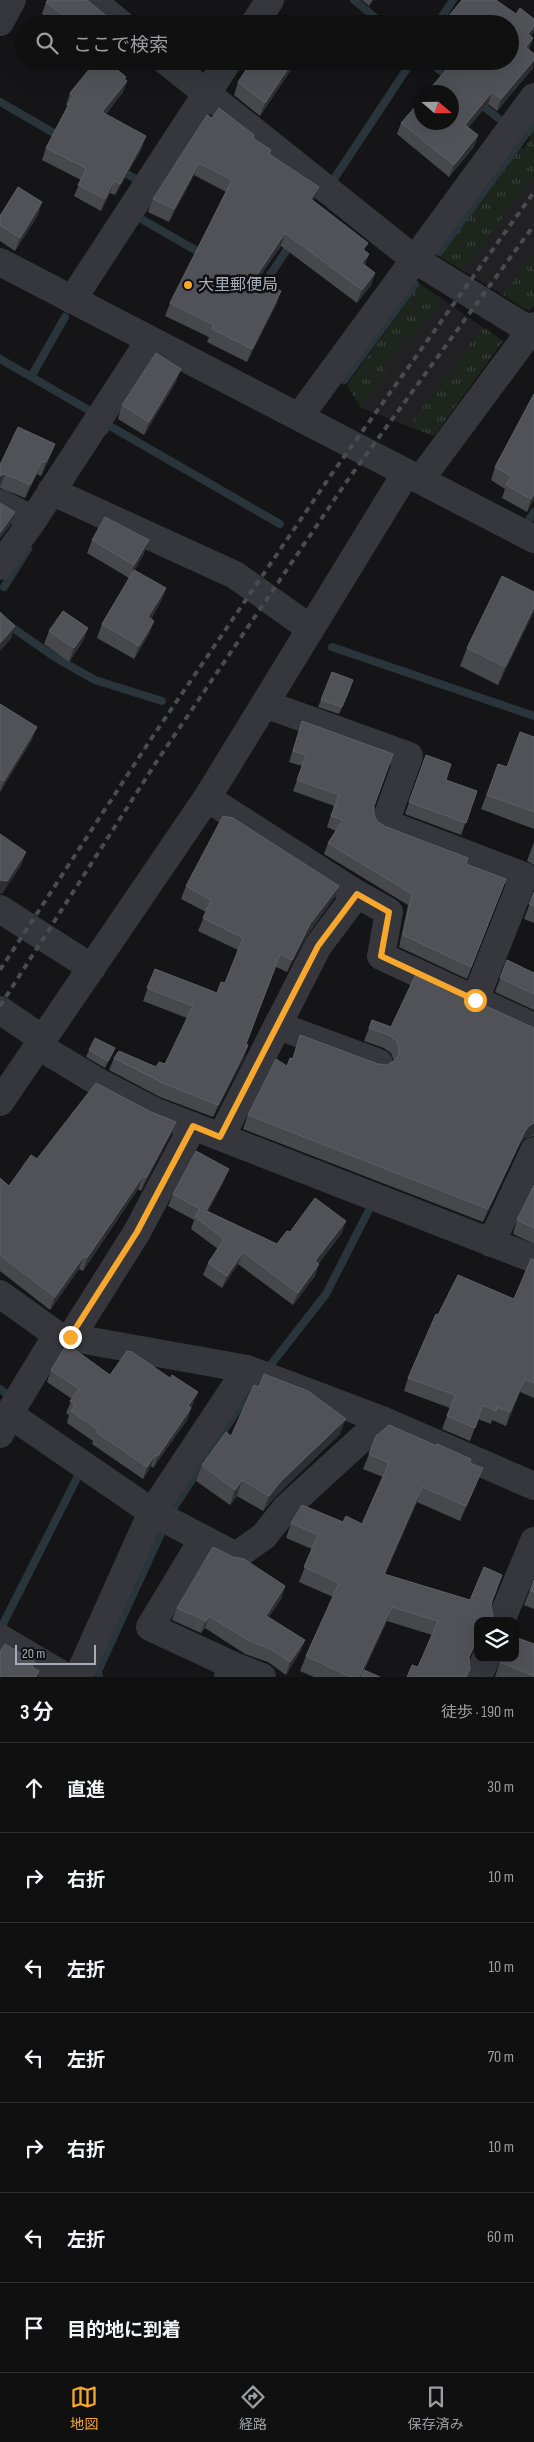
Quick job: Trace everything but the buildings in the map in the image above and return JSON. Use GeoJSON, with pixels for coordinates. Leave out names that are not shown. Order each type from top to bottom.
{"type":"FeatureCollection","features":[{"type":"Feature","properties":{"kind":"street"},"geometry":{"type":"LineString","coordinates":[[0,22],[12,0]]}},
{"type":"Feature","properties":{"kind":"street"},"geometry":{"type":"LineString","coordinates":[[92,0],[110,15]]}},
{"type":"Feature","properties":{"kind":"street"},"geometry":{"type":"LineString","coordinates":[[260,15],[270,0]]}},
{"type":"Feature","properties":{"kind":"street"},"geometry":{"type":"LineString","coordinates":[[0,1102],[42,1044],[207,798],[311,629],[413,476],[533,330],[414,259],[177,70]]}},
{"type":"Feature","properties":{"kind":"street"},"geometry":{"type":"LineString","coordinates":[[72,300],[222,70]]}},
{"type":"Feature","properties":{"kind":"street"},"geometry":{"type":"LineString","coordinates":[[299,417],[534,97]]}},
{"type":"Feature","properties":{"kind":"street"},"geometry":{"type":"LineString","coordinates":[[0,262],[534,539]]}},
{"type":"Feature","properties":{"kind":"street"},"geometry":{"type":"LineString","coordinates":[[0,566],[33,520],[150,340]]}},
{"type":"Feature","properties":{"kind":"street"},"geometry":{"type":"LineString","coordinates":[[51,492],[235,575],[311,629]]}},
{"type":"Feature","properties":{"kind":"street"},"geometry":{"type":"LineString","coordinates":[[0,503],[33,520]]}},
{"type":"Feature","properties":{"kind":"street"},"geometry":{"type":"LineString","coordinates":[[265,704],[409,756],[385,823],[524,876],[475,1000]]}},
{"type":"Feature","properties":{"kind":"street"},"geometry":{"type":"LineString","coordinates":[[207,798],[357,894],[389,912],[381,956],[534,1027]]}},
{"type":"Feature","properties":{"kind":"street"},"geometry":{"type":"LineString","coordinates":[[220,1137],[279,1026],[318,946],[357,894]]}},
{"type":"Feature","properties":{"kind":"street"},"geometry":{"type":"LineString","coordinates":[[0,909],[92,968]]}},
{"type":"Feature","properties":{"kind":"street"},"geometry":{"type":"LineString","coordinates":[[0,1010],[42,1044],[154,1111],[534,1259]]}},
{"type":"Feature","properties":{"kind":"street"},"geometry":{"type":"LineString","coordinates":[[279,1026],[379,1063]]}},
{"type":"Feature","properties":{"kind":"street"},"geometry":{"type":"LineString","coordinates":[[193,1126],[137,1232],[5,1424],[152,1512],[236,1556],[264,1536],[286,1508],[382,1420]]}},
{"type":"Feature","properties":{"kind":"street"},"geometry":{"type":"LineString","coordinates":[[491,1243],[534,1151]]}},
{"type":"Feature","properties":{"kind":"street"},"geometry":{"type":"LineString","coordinates":[[0,1294],[64,1336],[247,1369],[382,1420],[534,1486]]}},
{"type":"Feature","properties":{"kind":"street"},"geometry":{"type":"LineString","coordinates":[[78,1677],[152,1512],[247,1369]]}},
{"type":"Feature","properties":{"kind":"street"},"geometry":{"type":"LineString","coordinates":[[203,1539],[150,1627],[231,1671],[262,1677]]}},
{"type":"Feature","properties":{"kind":"street"},"geometry":{"type":"LineString","coordinates":[[503,1617],[534,1541]]}},
{"type":"Feature","properties":{"kind":"street"},"geometry":{"type":"LineString","coordinates":[[0,1638],[66,1677]]}},
{"type":"Feature","properties":{"kind":"street"},"geometry":{"type":"LineString","coordinates":[[478,1677],[484,1662]]}},
{"type":"Feature","properties":{"kind":"shaded area"},"geometry":{"type":"Polygon","coordinates":[[[534,129],[534,305],[529,311],[439,256],[520,146],[523,149],[531,138],[529,135],[534,129]]]}},
{"type":"Feature","properties":{"kind":"shaded area"},"geometry":{"type":"Polygon","coordinates":[[[420,284],[503,341],[434,436],[361,408],[347,385],[420,284]]]}},
{"type":"Feature","properties":{"kind":"green space"},"geometry":{"type":"Polygon","coordinates":[[[534,129],[534,176],[463,271],[439,256],[520,146],[523,149],[531,138],[529,135],[534,129]]]}},
{"type":"Feature","properties":{"kind":"green space"},"geometry":{"type":"Polygon","coordinates":[[[534,254],[534,305],[529,311],[503,295],[534,254]]]}},
{"type":"Feature","properties":{"kind":"green space"},"geometry":{"type":"Polygon","coordinates":[[[420,284],[442,299],[411,340],[406,336],[382,369],[387,372],[361,408],[347,385],[420,284]]]}},
{"type":"Feature","properties":{"kind":"green space"},"geometry":{"type":"Polygon","coordinates":[[[483,327],[503,341],[434,436],[409,426],[483,327]]]}},
{"type":"Feature","properties":{"kind":"waterway"},"geometry":{"type":"LineString","coordinates":[[354,0],[372,15]]}},
{"type":"Feature","properties":{"kind":"waterway"},"geometry":{"type":"LineString","coordinates":[[443,15],[453,0]]}},
{"type":"Feature","properties":{"kind":"waterway"},"geometry":{"type":"LineString","coordinates":[[332,182],[406,70]]}},
{"type":"Feature","properties":{"kind":"waterway"},"geometry":{"type":"LineString","coordinates":[[440,70],[450,79]]}},
{"type":"Feature","properties":{"kind":"waterway"},"geometry":{"type":"LineString","coordinates":[[0,102],[61,137]]}},
{"type":"Feature","properties":{"kind":"waterway"},"geometry":{"type":"LineString","coordinates":[[478,102],[498,118]]}},
{"type":"Feature","properties":{"kind":"waterway"},"geometry":{"type":"LineString","coordinates":[[439,252],[534,123]]}},
{"type":"Feature","properties":{"kind":"waterway"},"geometry":{"type":"LineString","coordinates":[[119,170],[140,181]]}},
{"type":"Feature","properties":{"kind":"waterway"},"geometry":{"type":"LineString","coordinates":[[143,220],[204,255]]}},
{"type":"Feature","properties":{"kind":"waterway"},"geometry":{"type":"LineString","coordinates":[[258,285],[262,287],[292,242]]}},
{"type":"Feature","properties":{"kind":"waterway"},"geometry":{"type":"LineString","coordinates":[[344,380],[415,284]]}},
{"type":"Feature","properties":{"kind":"waterway"},"geometry":{"type":"LineString","coordinates":[[31,377],[65,317]]}},
{"type":"Feature","properties":{"kind":"waterway"},"geometry":{"type":"LineString","coordinates":[[0,359],[92,412]]}},
{"type":"Feature","properties":{"kind":"waterway"},"geometry":{"type":"LineString","coordinates":[[104,431],[108,425],[280,524]]}},
{"type":"Feature","properties":{"kind":"waterway"},"geometry":{"type":"LineString","coordinates":[[529,520],[534,512]]}},
{"type":"Feature","properties":{"kind":"waterway"},"geometry":{"type":"LineString","coordinates":[[4,587],[28,549]]}},
{"type":"Feature","properties":{"kind":"waterway"},"geometry":{"type":"LineString","coordinates":[[0,619],[56,658],[95,680],[162,701]]}},
{"type":"Feature","properties":{"kind":"waterway"},"geometry":{"type":"LineString","coordinates":[[332,647],[534,716]]}},
{"type":"Feature","properties":{"kind":"waterway"},"geometry":{"type":"LineString","coordinates":[[269,1367],[326,1294],[371,1206]]}},
{"type":"Feature","properties":{"kind":"waterway"},"geometry":{"type":"LineString","coordinates":[[171,1512],[257,1380]]}},
{"type":"Feature","properties":{"kind":"waterway"},"geometry":{"type":"LineString","coordinates":[[0,1389],[9,1396]]}},
{"type":"Feature","properties":{"kind":"waterway"},"geometry":{"type":"LineString","coordinates":[[1,1628],[79,1474]]}},
{"type":"Feature","properties":{"kind":"waterway"},"geometry":{"type":"LineString","coordinates":[[99,1677],[98,1671],[163,1529]]}},
{"type":"Feature","properties":{"kind":"railway"},"geometry":{"type":"LineString","coordinates":[[0,970],[151,739],[331,475],[534,192]]}},
{"type":"Feature","properties":{"kind":"railway"},"geometry":{"type":"LineString","coordinates":[[0,1006],[157,761],[347,481],[534,225]]}},
{"type":"Feature","properties":{"kind":"place","name":"大里郵便局"},"geometry":{"type":"Point","coordinates":[188,285]}},
{"type":"Feature","properties":{"kind":"route"},"geometry":{"type":"LineString","coordinates":[[70,1337],[137,1232],[193,1126],[220,1137],[279,1026],[318,946],[357,894],[389,912],[381,956],[475,1000]]}}]}
